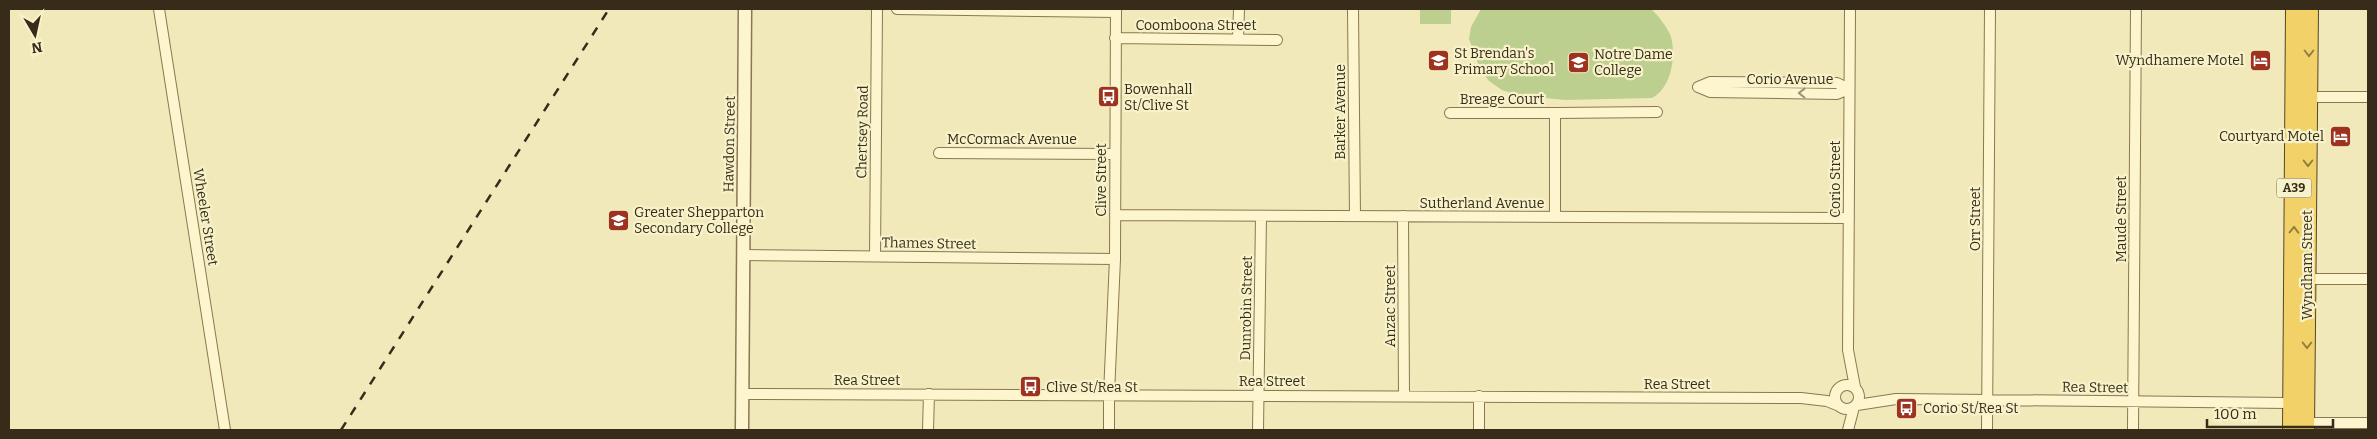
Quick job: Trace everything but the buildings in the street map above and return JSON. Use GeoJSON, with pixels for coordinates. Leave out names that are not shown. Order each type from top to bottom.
{"type":"FeatureCollection","features":[{"type":"Feature","properties":{"kind":"highway","name":"Wyndham Street"},"geometry":{"type":"LineString","coordinates":[[2295,9],[2302,97]]}},
{"type":"Feature","properties":{"kind":"highway","name":"Wyndham Street"},"geometry":{"type":"LineString","coordinates":[[2299,426],[2302,97],[2309,9]]}},
{"type":"Feature","properties":{"kind":"street","name":"Wheeler Street"},"geometry":{"type":"LineString","coordinates":[[159,9],[225,430]]}},
{"type":"Feature","properties":{"kind":"street","name":"Hawdon Street"},"geometry":{"type":"LineString","coordinates":[[742,430],[745,9]]}},
{"type":"Feature","properties":{"kind":"street","name":"Chertsey Road"},"geometry":{"type":"LineString","coordinates":[[874,256],[877,9]]}},
{"type":"Feature","properties":{"kind":"street"},"geometry":{"type":"LineString","coordinates":[[897,9],[1116,10]]}},
{"type":"Feature","properties":{"kind":"street"},"geometry":{"type":"LineString","coordinates":[[1238,39],[1239,9]]}},
{"type":"Feature","properties":{"kind":"street","name":"Barker Avenue"},"geometry":{"type":"LineString","coordinates":[[1354,9],[1355,216]]}},
{"type":"Feature","properties":{"kind":"street","name":"Corio Street"},"geometry":{"type":"LineString","coordinates":[[1850,9],[1848,350],[1856,389]]}},
{"type":"Feature","properties":{"kind":"street","name":"Orr Street"},"geometry":{"type":"LineString","coordinates":[[1987,430],[1990,9]]}},
{"type":"Feature","properties":{"kind":"street","name":"Maude Street"},"geometry":{"type":"LineString","coordinates":[[2133,430],[2136,9]]}},
{"type":"Feature","properties":{"kind":"street","name":"Clive Street"},"geometry":{"type":"LineString","coordinates":[[1114,430],[1112,352],[1115,259],[1116,10]]}},
{"type":"Feature","properties":{"kind":"street","name":"Coomboona Street"},"geometry":{"type":"LineString","coordinates":[[1115,38],[1277,40]]}},
{"type":"Feature","properties":{"kind":"street","name":"Corio Avenue"},"geometry":{"type":"LineString","coordinates":[[1710,82],[1837,83],[1849,89],[1837,94],[1710,92],[1698,87],[1710,82]]}},
{"type":"Feature","properties":{"kind":"street"},"geometry":{"type":"LineString","coordinates":[[2302,97],[2368,98]]}},
{"type":"Feature","properties":{"kind":"street","name":"Breage Court"},"geometry":{"type":"LineString","coordinates":[[1450,113],[1657,112]]}},
{"type":"Feature","properties":{"kind":"street","name":"Breage Court"},"geometry":{"type":"LineString","coordinates":[[1555,113],[1555,217]]}},
{"type":"Feature","properties":{"kind":"street","name":"McCormack Avenue"},"geometry":{"type":"LineString","coordinates":[[939,153],[1115,154]]}},
{"type":"Feature","properties":{"kind":"street","name":"Sutherland Avenue"},"geometry":{"type":"LineString","coordinates":[[1115,215],[1849,218]]}},
{"type":"Feature","properties":{"kind":"street","name":"Dunrobin Street"},"geometry":{"type":"LineString","coordinates":[[1258,430],[1261,216]]}},
{"type":"Feature","properties":{"kind":"street","name":"Anzac Street"},"geometry":{"type":"LineString","coordinates":[[1403,216],[1404,396]]}},
{"type":"Feature","properties":{"kind":"street","name":"Thames Street"},"geometry":{"type":"LineString","coordinates":[[743,255],[1115,259]]}},
{"type":"Feature","properties":{"kind":"street"},"geometry":{"type":"LineString","coordinates":[[2300,279],[2368,279]]}},
{"type":"Feature","properties":{"kind":"street","name":"Corio Street"},"geometry":{"type":"LineString","coordinates":[[1838,389],[1848,350]]}},
{"type":"Feature","properties":{"kind":"street"},"geometry":{"type":"LineString","coordinates":[[1848,385],[1856,389],[1859,398],[1847,430],[1839,406],[1834,398],[1838,389],[1848,385]]}},
{"type":"Feature","properties":{"kind":"street","name":"Rea Street"},"geometry":{"type":"LineString","coordinates":[[1802,398],[1838,389]]}},
{"type":"Feature","properties":{"kind":"street","name":"Rea Street"},"geometry":{"type":"LineString","coordinates":[[1856,389],[1896,399]]}},
{"type":"Feature","properties":{"kind":"street","name":"Rea Street"},"geometry":{"type":"LineString","coordinates":[[743,394],[1802,398],[1827,401],[1839,406]]}},
{"type":"Feature","properties":{"kind":"street"},"geometry":{"type":"LineString","coordinates":[[928,430],[929,394]]}},
{"type":"Feature","properties":{"kind":"street","name":"Clive Street"},"geometry":{"type":"LineString","coordinates":[[1109,430],[1112,394]]}},
{"type":"Feature","properties":{"kind":"street"},"geometry":{"type":"LineString","coordinates":[[1479,430],[1480,396]]}},
{"type":"Feature","properties":{"kind":"street","name":"Rea Street"},"geometry":{"type":"LineString","coordinates":[[1855,406],[1896,399],[2300,403]]}},
{"type":"Feature","properties":{"kind":"street"},"geometry":{"type":"LineString","coordinates":[[1839,406],[1847,409],[1855,406]]}},
{"type":"Feature","properties":{"kind":"street"},"geometry":{"type":"LineString","coordinates":[[2299,426],[2368,423]]}},
{"type":"Feature","properties":{"kind":"green space"},"geometry":{"type":"Polygon","coordinates":[[[1420,9],[1451,9],[1451,24],[1420,24],[1420,9]]]}},
{"type":"Feature","properties":{"kind":"green space","name":"Notre Dame College"},"geometry":{"type":"Polygon","coordinates":[[[1481,9],[1651,9],[1659,17],[1670,34],[1672,42],[1673,60],[1668,78],[1659,93],[1652,98],[1565,100],[1517,95],[1502,90],[1489,81],[1480,69],[1469,39],[1471,27],[1481,9]]]}},
{"type":"Feature","properties":{"kind":"railway"},"geometry":{"type":"LineString","coordinates":[[341,430],[609,9]]}},
{"type":"Feature","properties":{"kind":"place","name":"Wyndhamere Motel"},"geometry":{"type":"Point","coordinates":[2260,60]}},
{"type":"Feature","properties":{"kind":"place","name":"St Brendan's Primary School"},"geometry":{"type":"Point","coordinates":[1438,61]}},
{"type":"Feature","properties":{"kind":"place","name":"Notre Dame College"},"geometry":{"type":"Point","coordinates":[1578,62]}},
{"type":"Feature","properties":{"kind":"place","name":"Bowenhall St/Clive St"},"geometry":{"type":"Point","coordinates":[1108,97]}},
{"type":"Feature","properties":{"kind":"place","name":"Courtyard Motel"},"geometry":{"type":"Point","coordinates":[2340,136]}},
{"type":"Feature","properties":{"kind":"place","name":"Greater Shepparton Secondary College"},"geometry":{"type":"Point","coordinates":[618,220]}},
{"type":"Feature","properties":{"kind":"place","name":"Clive St/Rea St"},"geometry":{"type":"Point","coordinates":[1030,387]}},
{"type":"Feature","properties":{"kind":"place","name":"Corio St/Rea St"},"geometry":{"type":"Point","coordinates":[1907,408]}}]}
